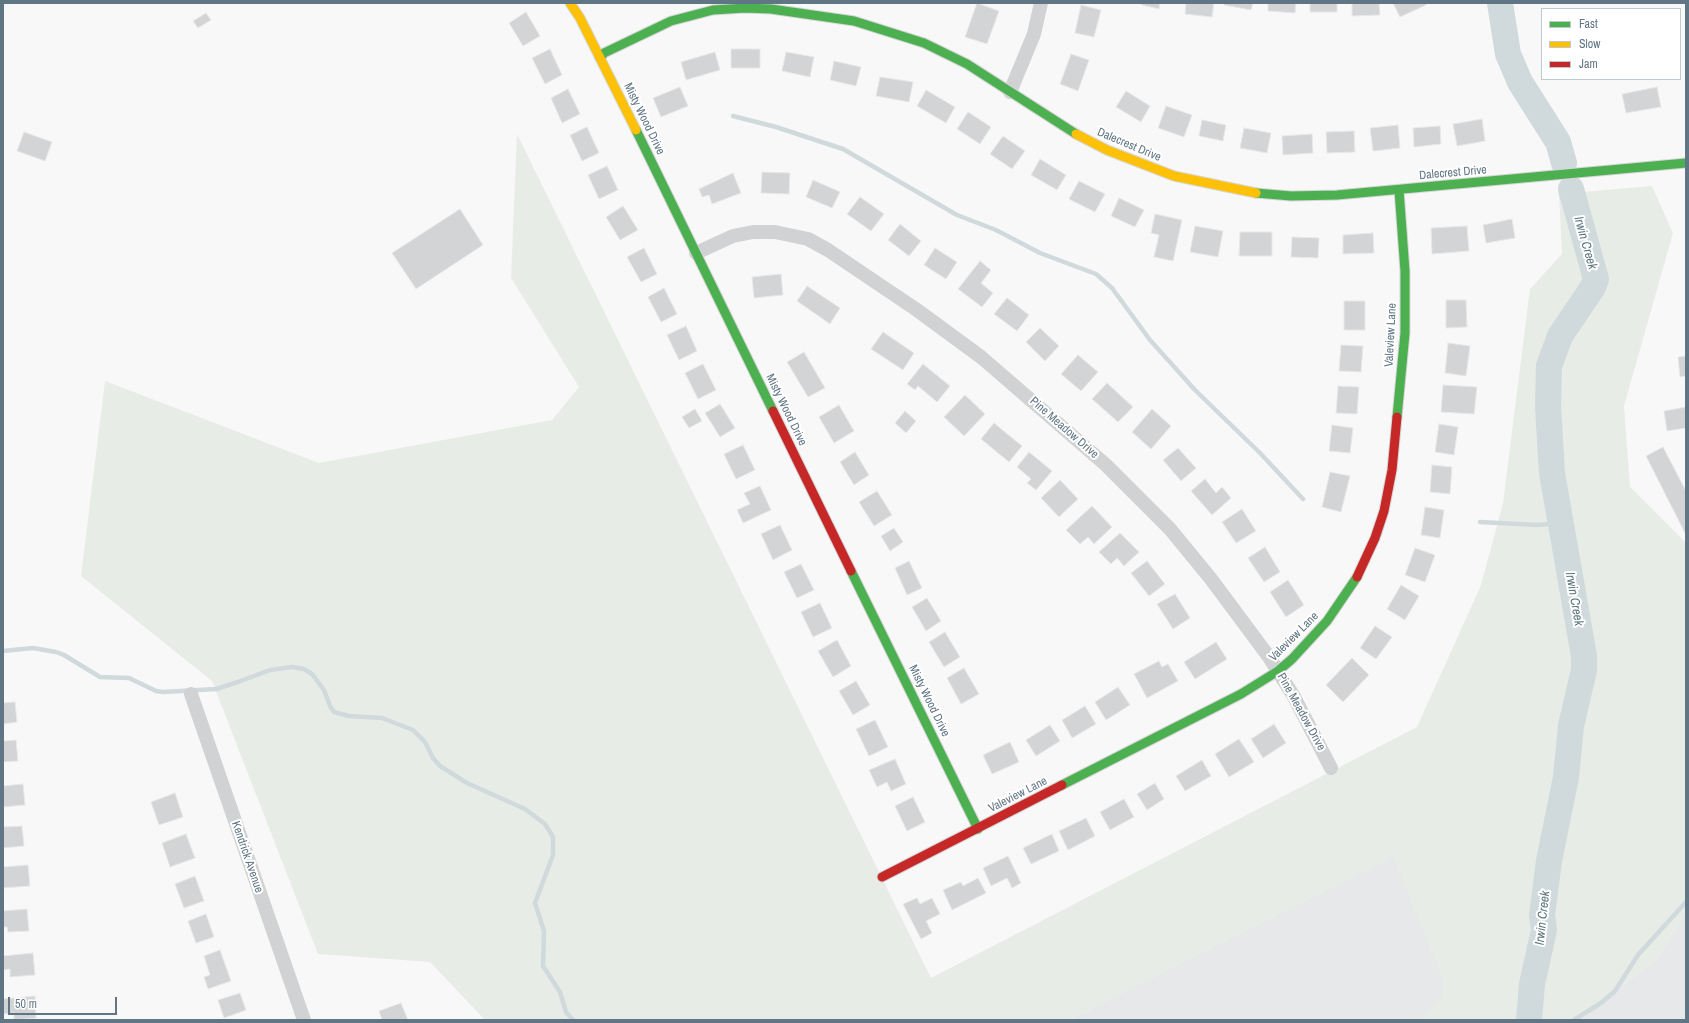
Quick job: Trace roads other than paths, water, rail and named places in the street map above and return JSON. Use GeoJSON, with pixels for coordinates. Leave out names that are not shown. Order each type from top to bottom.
{"type":"FeatureCollection","features":[{"type":"Feature","properties":{"kind":"street","name":"Misty Wood Drive"},"geometry":{"type":"LineString","coordinates":[[570,3],[580,18],[600,58],[978,829]]}},
{"type":"Feature","properties":{"kind":"street"},"geometry":{"type":"LineString","coordinates":[[1010,92],[1034,34],[1041,3]]}},
{"type":"Feature","properties":{"kind":"street","name":"Dalecrest Drive"},"geometry":{"type":"LineString","coordinates":[[600,58],[604,53],[671,21],[713,10],[745,8],[771,9],[854,21],[924,43],[967,64],[1068,130],[1107,150],[1142,165],[1202,183],[1249,192],[1291,196],[1336,195],[1686,163]]}},
{"type":"Feature","properties":{"kind":"street","name":"Valeview Lane"},"geometry":{"type":"LineString","coordinates":[[882,877],[1242,694],[1278,671],[1315,636],[1350,589],[1361,570],[1375,538],[1384,511],[1392,470],[1405,333],[1405,271],[1399,190]]}},
{"type":"Feature","properties":{"kind":"street","name":"Pine Meadow Drive"},"geometry":{"type":"LineString","coordinates":[[696,253],[733,236],[753,232],[775,232],[798,236],[828,250],[917,310],[1012,382],[1132,490],[1189,551],[1278,671],[1332,768]]}},
{"type":"Feature","properties":{"kind":"street","name":"Kendrick Avenue"},"geometry":{"type":"LineString","coordinates":[[191,694],[304,1020]]}},
{"type":"Feature","properties":{"kind":"waterway","name":"Irwin Creek"},"geometry":{"type":"LineString","coordinates":[[1500,3],[1508,54],[1520,82],[1558,142],[1564,163]]}},
{"type":"Feature","properties":{"kind":"waterway"},"geometry":{"type":"LineString","coordinates":[[733,116],[776,127],[843,149],[957,215],[996,230],[1040,253],[1096,274],[1112,288],[1150,340],[1195,390],[1260,453],[1303,499]]}},
{"type":"Feature","properties":{"kind":"waterway","name":"Irwin Creek"},"geometry":{"type":"LineString","coordinates":[[1529,1020],[1532,984],[1544,930],[1542,915],[1549,861],[1566,777],[1571,726],[1584,670],[1584,656],[1552,473],[1548,407],[1549,366],[1560,336],[1593,287],[1596,279],[1571,189]]}},
{"type":"Feature","properties":{"kind":"waterway"},"geometry":{"type":"LineString","coordinates":[[1480,522],[1537,525],[1561,523]]}},
{"type":"Feature","properties":{"kind":"waterway"},"geometry":{"type":"LineString","coordinates":[[3,651],[33,648],[56,652],[64,655],[100,677],[129,678],[156,691],[163,692],[216,689],[270,670],[292,667],[304,669],[312,674],[324,690],[334,712],[349,716],[382,718],[413,730],[425,742],[433,758],[440,766],[467,783],[525,809],[545,824],[553,837],[553,855],[535,903],[544,931],[543,966],[560,992],[566,1012],[573,1020]]}},
{"type":"Feature","properties":{"kind":"waterway"},"geometry":{"type":"LineString","coordinates":[[1574,1020],[1601,1003],[1615,991],[1638,955],[1686,902]]}}]}
